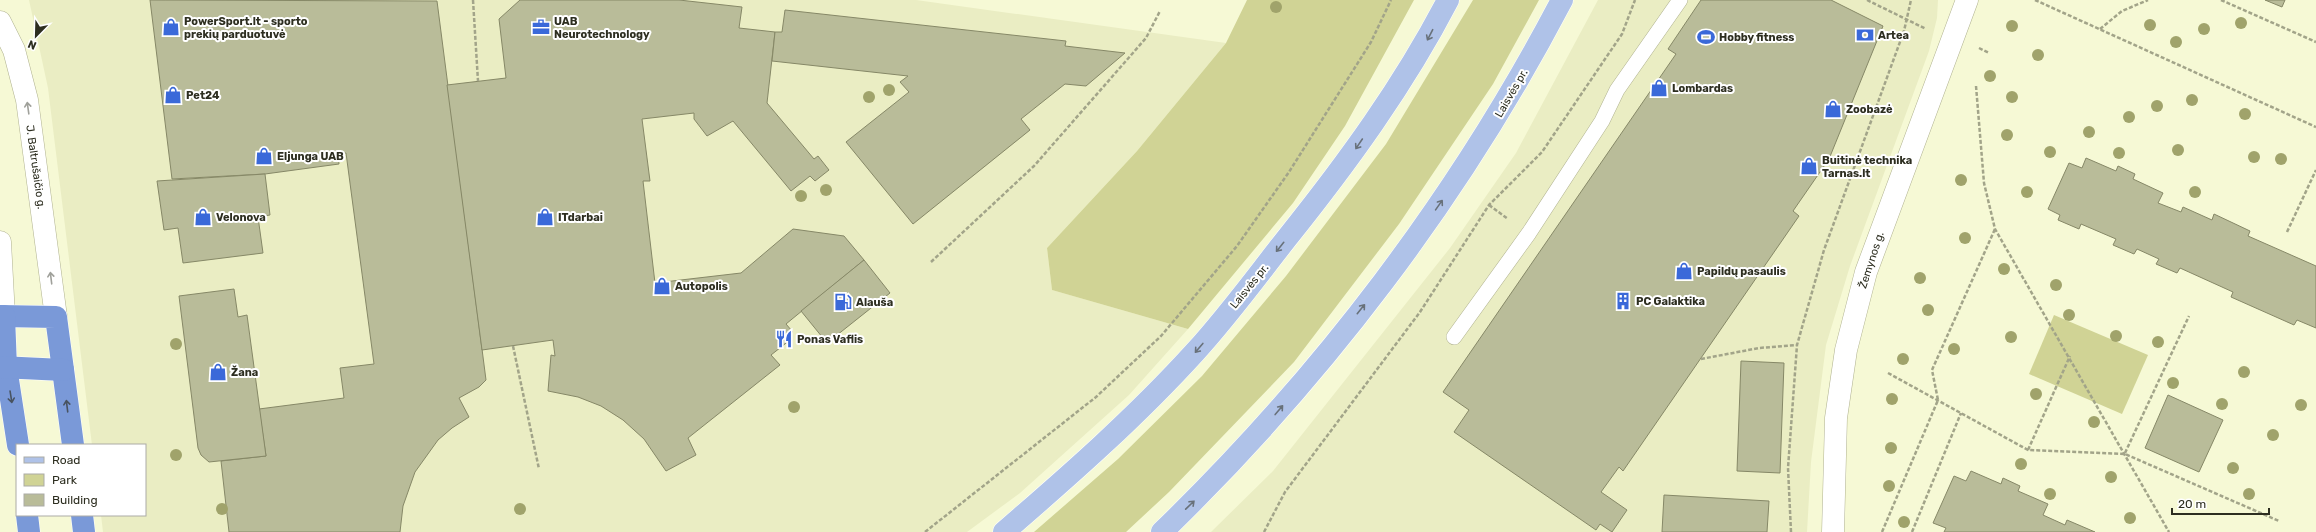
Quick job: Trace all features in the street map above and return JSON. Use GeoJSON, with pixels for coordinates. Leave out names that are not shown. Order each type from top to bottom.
{"type":"FeatureCollection","features":[{"type":"Feature","properties":{"kind":"highway"},"geometry":{"type":"LineString","coordinates":[[18,444],[3,367],[2,316],[56,317],[72,444]]}},
{"type":"Feature","properties":{"kind":"highway"},"geometry":{"type":"LineString","coordinates":[[3,367],[63,370]]}},
{"type":"Feature","properties":{"kind":"highway"},"geometry":{"type":"LineString","coordinates":[[27,516],[29,532]]}},
{"type":"Feature","properties":{"kind":"highway"},"geometry":{"type":"LineString","coordinates":[[82,516],[84,532]]}},
{"type":"Feature","properties":{"kind":"main road","name":"Laisvės pr."},"geometry":{"type":"LineString","coordinates":[[1004,532],[1134,416],[1197,351],[1344,166],[1423,48],[1448,0]]}},
{"type":"Feature","properties":{"kind":"main road","name":"Laisvės pr."},"geometry":{"type":"LineString","coordinates":[[1162,532],[1203,492],[1268,422],[1382,284],[1439,206],[1497,118],[1562,0]]}},
{"type":"Feature","properties":{"kind":"street","name":"Žemynos g."},"geometry":{"type":"LineString","coordinates":[[1833,532],[1836,418],[1846,350],[1864,279],[1967,0]]}},
{"type":"Feature","properties":{"kind":"street","name":"J. Baltrušaičio g."},"geometry":{"type":"LineString","coordinates":[[0,22],[14,50],[27,100],[56,317]]}},
{"type":"Feature","properties":{"kind":"street"},"geometry":{"type":"LineString","coordinates":[[0,242],[2,316]]}},
{"type":"Feature","properties":{"kind":"lane"},"geometry":{"type":"LineString","coordinates":[[1454,337],[1529,233],[1602,121],[1617,90],[1680,0]]}},
{"type":"Feature","properties":{"kind":"path"},"geometry":{"type":"LineString","coordinates":[[473,0],[478,81]]}},
{"type":"Feature","properties":{"kind":"path"},"geometry":{"type":"LineString","coordinates":[[925,532],[1096,397],[1161,336],[1237,246],[1289,172],[1371,42],[1391,0]]}},
{"type":"Feature","properties":{"kind":"path"},"geometry":{"type":"LineString","coordinates":[[1264,532],[1286,492],[1420,312],[1489,205],[1542,152],[1622,34],[1635,0]]}},
{"type":"Feature","properties":{"kind":"path"},"geometry":{"type":"LineString","coordinates":[[1867,0],[1906,20],[1934,32]]}},
{"type":"Feature","properties":{"kind":"path"},"geometry":{"type":"LineString","coordinates":[[1791,532],[1788,468],[1797,345],[1824,250],[1904,31],[1911,0]]}},
{"type":"Feature","properties":{"kind":"path"},"geometry":{"type":"LineString","coordinates":[[2035,0],[2316,127]]}},
{"type":"Feature","properties":{"kind":"path"},"geometry":{"type":"LineString","coordinates":[[2100,29],[2122,10],[2148,0]]}},
{"type":"Feature","properties":{"kind":"path"},"geometry":{"type":"LineString","coordinates":[[2221,0],[2316,42]]}},
{"type":"Feature","properties":{"kind":"path"},"geometry":{"type":"LineString","coordinates":[[930,262],[1034,166],[1146,38],[1160,11]]}},
{"type":"Feature","properties":{"kind":"path"},"geometry":{"type":"LineString","coordinates":[[1976,86],[1984,183],[1995,229],[2070,356],[2169,532]]}},
{"type":"Feature","properties":{"kind":"path"},"geometry":{"type":"LineString","coordinates":[[2287,232],[2316,170]]}},
{"type":"Feature","properties":{"kind":"path"},"geometry":{"type":"LineString","coordinates":[[1489,205],[1500,213]]}},
{"type":"Feature","properties":{"kind":"path"},"geometry":{"type":"LineString","coordinates":[[1882,532],[1938,400],[1932,370],[1995,229]]}},
{"type":"Feature","properties":{"kind":"path"},"geometry":{"type":"LineString","coordinates":[[2125,454],[2189,316]]}},
{"type":"Feature","properties":{"kind":"path"},"geometry":{"type":"LineString","coordinates":[[1701,359],[1759,348],[1797,345]]}},
{"type":"Feature","properties":{"kind":"path"},"geometry":{"type":"LineString","coordinates":[[512,346],[539,469]]}},
{"type":"Feature","properties":{"kind":"path"},"geometry":{"type":"LineString","coordinates":[[2028,450],[2070,356]]}},
{"type":"Feature","properties":{"kind":"path"},"geometry":{"type":"LineString","coordinates":[[1888,373],[2028,450],[2125,454],[2280,521]]}},
{"type":"Feature","properties":{"kind":"path"},"geometry":{"type":"LineString","coordinates":[[1912,532],[1961,413]]}},
{"type":"Feature","properties":{"kind":"shaded area"},"geometry":{"type":"Polygon","coordinates":[[[29,0],[916,0],[1226,43],[1137,151],[1047,248],[1052,290],[1188,329],[1129,395],[1020,493],[967,532],[103,532],[101,516],[146,516],[146,444],[92,444],[48,88],[29,0]]]}},
{"type":"Feature","properties":{"kind":"shaded area"},"geometry":{"type":"Polygon","coordinates":[[[1598,0],[1938,0],[1937,18],[1929,51],[1850,266],[1826,345],[1811,462],[1807,532],[1211,532],[1273,471],[1450,248],[1516,153],[1598,0]]]}},
{"type":"Feature","properties":{"kind":"green space"},"geometry":{"type":"Polygon","coordinates":[[[1247,0],[1414,0],[1345,126],[1293,203],[1188,329],[1052,290],[1047,248],[1137,151],[1226,43],[1247,0]]]}},
{"type":"Feature","properties":{"kind":"green space"},"geometry":{"type":"Polygon","coordinates":[[[1473,0],[1539,0],[1493,84],[1399,224],[1294,362],[1169,492],[1126,532],[1034,532],[1118,459],[1202,376],[1286,276],[1386,144],[1473,0]]]}},
{"type":"Feature","properties":{"kind":"green space"},"geometry":{"type":"Polygon","coordinates":[[[2054,315],[2148,355],[2122,414],[2029,374],[2054,315]]]}},
{"type":"Feature","properties":{"kind":"building"},"geometry":{"type":"Polygon","coordinates":[[[150,0],[437,1],[486,380],[479,387],[459,398],[469,417],[452,428],[438,440],[415,472],[403,506],[400,532],[229,532],[221,461],[266,456],[259,409],[344,398],[340,368],[374,364],[346,153],[338,154],[339,164],[265,174],[172,179],[150,0]]]}},
{"type":"Feature","properties":{"kind":"building"},"geometry":{"type":"Polygon","coordinates":[[[520,0],[679,0],[742,7],[739,28],[775,32],[767,103],[814,159],[818,156],[829,170],[815,181],[810,176],[791,191],[733,121],[707,136],[694,119],[694,113],[642,119],[650,181],[643,181],[655,283],[741,273],[793,229],[844,236],[864,260],[786,324],[792,331],[790,340],[771,355],[780,365],[688,438],[696,455],[666,471],[644,439],[623,420],[601,406],[578,397],[548,391],[551,355],[555,356],[553,340],[482,350],[447,85],[506,78],[499,19],[520,0]]]}},
{"type":"Feature","properties":{"kind":"building","name":"PC Galaktika"},"geometry":{"type":"Polygon","coordinates":[[[1701,0],[1831,0],[1883,26],[1829,159],[1793,211],[1799,216],[1623,471],[1619,467],[1601,492],[1627,510],[1612,532],[1600,524],[1596,530],[1454,432],[1469,410],[1443,392],[1676,54],[1668,49],[1701,0]]]}},
{"type":"Feature","properties":{"kind":"building"},"geometry":{"type":"Polygon","coordinates":[[[2265,0],[2285,0],[2282,7],[2265,0]]]}},
{"type":"Feature","properties":{"kind":"building"},"geometry":{"type":"Polygon","coordinates":[[[785,10],[1066,41],[1065,46],[1125,53],[1086,86],[1065,84],[1021,119],[1030,130],[913,224],[846,142],[909,92],[900,82],[908,76],[772,61],[775,32],[782,32],[785,10]]]}},
{"type":"Feature","properties":{"kind":"building"},"geometry":{"type":"Polygon","coordinates":[[[2086,158],[2116,171],[2118,166],[2135,174],[2133,179],[2163,193],[2158,203],[2181,212],[2183,207],[2212,220],[2214,214],[2250,231],[2248,236],[2316,266],[2316,328],[2297,320],[2294,325],[2231,297],[2233,292],[2180,268],[2177,273],[2156,264],[2159,259],[2137,249],[2134,254],[2113,245],[2116,239],[2081,224],[2079,229],[2058,220],[2060,215],[2048,209],[2069,163],[2082,168],[2086,158]]]}},
{"type":"Feature","properties":{"kind":"building"},"geometry":{"type":"Polygon","coordinates":[[[265,174],[270,215],[258,217],[263,253],[183,263],[178,228],[164,230],[157,181],[265,174]]]}},
{"type":"Feature","properties":{"kind":"building"},"geometry":{"type":"Polygon","coordinates":[[[864,260],[890,293],[827,343],[801,311],[864,260]]]}},
{"type":"Feature","properties":{"kind":"building"},"geometry":{"type":"Polygon","coordinates":[[[234,289],[238,317],[247,315],[266,456],[209,462],[201,455],[198,448],[179,296],[234,289]]]}},
{"type":"Feature","properties":{"kind":"building"},"geometry":{"type":"Polygon","coordinates":[[[1741,361],[1784,363],[1780,473],[1737,471],[1741,361]]]}},
{"type":"Feature","properties":{"kind":"building"},"geometry":{"type":"Polygon","coordinates":[[[2168,395],[2223,420],[2199,472],[2145,448],[2168,395]]]}},
{"type":"Feature","properties":{"kind":"building"},"geometry":{"type":"Polygon","coordinates":[[[1971,471],[2001,484],[2003,478],[2020,486],[2018,491],[2048,504],[2043,515],[2065,525],[2067,520],[2095,532],[1944,532],[1946,528],[1933,523],[1954,476],[1966,481],[1971,471]]]}},
{"type":"Feature","properties":{"kind":"building"},"geometry":{"type":"Polygon","coordinates":[[[1664,495],[1769,501],[1767,532],[1662,532],[1664,495]]]}},
{"type":"Feature","properties":{"kind":"place","name":"PowerSport.lt - sporto prekių parduotuvė"},"geometry":{"type":"Point","coordinates":[171,27]}},
{"type":"Feature","properties":{"kind":"place","name":"UAB Neurotechnology"},"geometry":{"type":"Point","coordinates":[541,27]}},
{"type":"Feature","properties":{"kind":"place","name":"Artea"},"geometry":{"type":"Point","coordinates":[1865,35]}},
{"type":"Feature","properties":{"kind":"place","name":"Hobby fitness"},"geometry":{"type":"Point","coordinates":[1706,37]}},
{"type":"Feature","properties":{"kind":"place","name":"Lombardas"},"geometry":{"type":"Point","coordinates":[1659,88]}},
{"type":"Feature","properties":{"kind":"place","name":"Pet24"},"geometry":{"type":"Point","coordinates":[173,95]}},
{"type":"Feature","properties":{"kind":"place","name":"Zoobazė"},"geometry":{"type":"Point","coordinates":[1833,109]}},
{"type":"Feature","properties":{"kind":"place","name":"Eljunga UAB"},"geometry":{"type":"Point","coordinates":[264,156]}},
{"type":"Feature","properties":{"kind":"place","name":"Buitinė technika Tarnas.lt"},"geometry":{"type":"Point","coordinates":[1809,166]}},
{"type":"Feature","properties":{"kind":"place","name":"Velonova"},"geometry":{"type":"Point","coordinates":[203,217]}},
{"type":"Feature","properties":{"kind":"place","name":"ITdarbai"},"geometry":{"type":"Point","coordinates":[545,217]}},
{"type":"Feature","properties":{"kind":"place","name":"Papildų pasaulis"},"geometry":{"type":"Point","coordinates":[1684,271]}},
{"type":"Feature","properties":{"kind":"place","name":"Autopolis"},"geometry":{"type":"Point","coordinates":[662,286]}},
{"type":"Feature","properties":{"kind":"place","name":"PC Galaktika"},"geometry":{"type":"Point","coordinates":[1623,301]}},
{"type":"Feature","properties":{"kind":"place","name":"Alauša"},"geometry":{"type":"Point","coordinates":[843,302]}},
{"type":"Feature","properties":{"kind":"place","name":"Ponas Vaflis"},"geometry":{"type":"Point","coordinates":[784,339]}},
{"type":"Feature","properties":{"kind":"place","name":"Žana"},"geometry":{"type":"Point","coordinates":[218,372]}}]}
